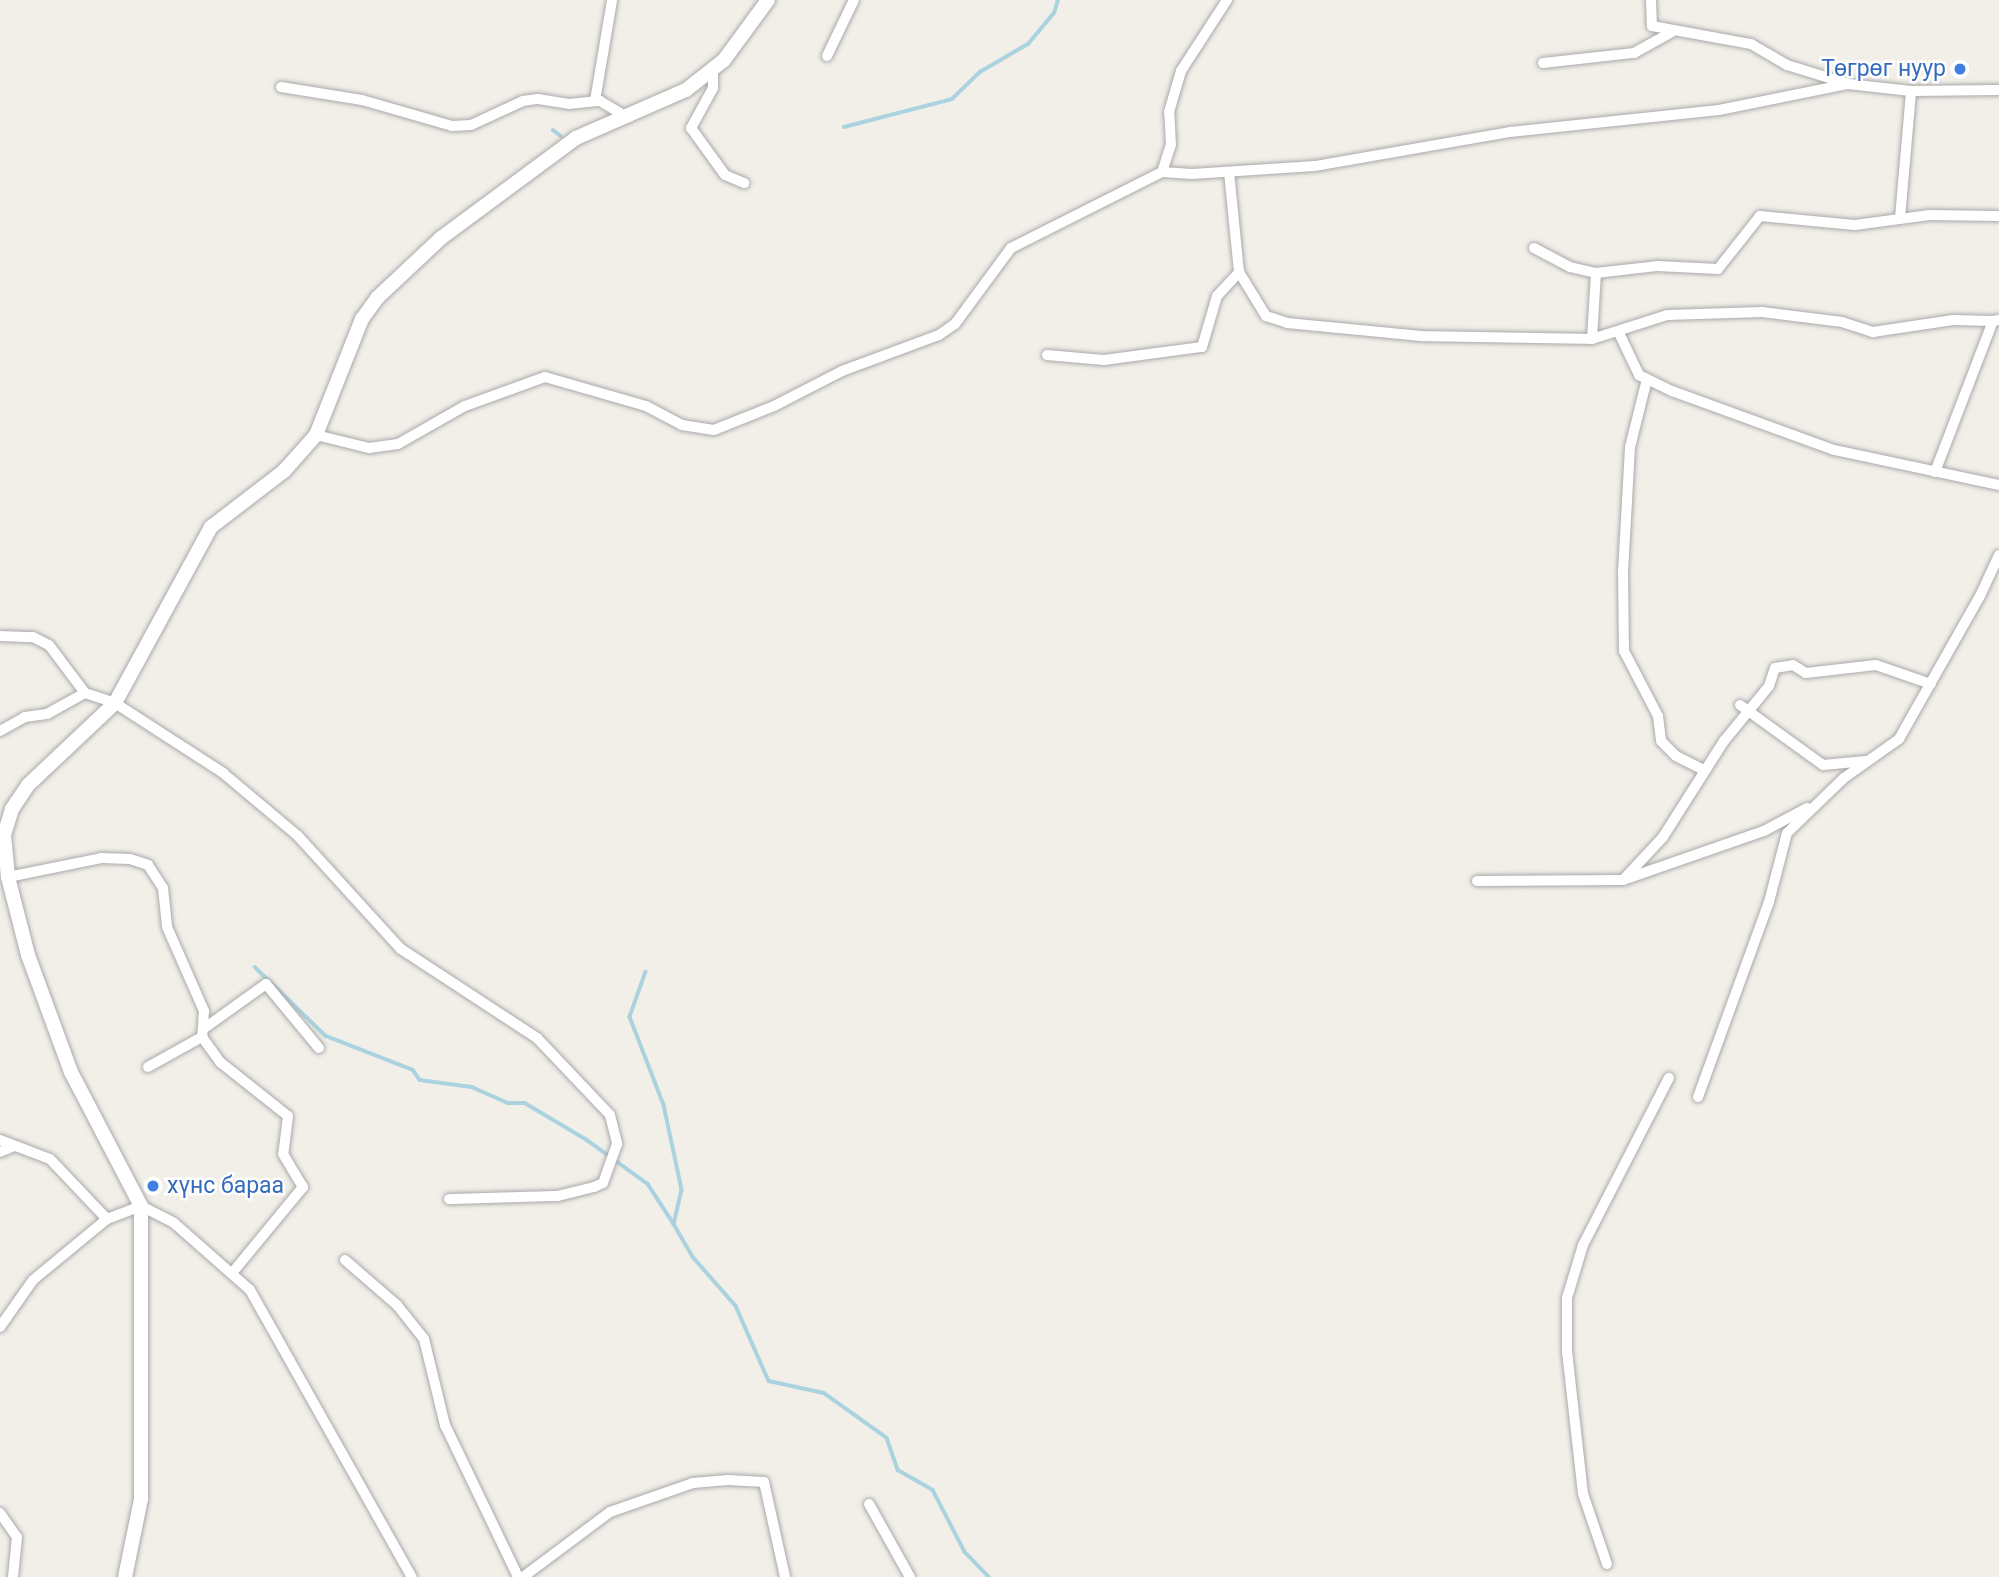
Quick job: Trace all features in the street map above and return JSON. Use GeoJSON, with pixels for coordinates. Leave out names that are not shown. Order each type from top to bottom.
{"type":"FeatureCollection","features":[{"type":"Feature","properties":{"kind":"street"},"geometry":{"type":"LineString","coordinates":[[595,101],[612,0]]}},
{"type":"Feature","properties":{"kind":"street"},"geometry":{"type":"LineString","coordinates":[[125,1577],[141,1500],[141,1206],[71,1072],[27,955],[8,877],[4,835],[12,809],[28,785],[116,703],[211,527],[284,471],[316,435],[362,319],[378,298],[442,238],[576,138],[623,115],[686,90],[713,68],[768,0]]}},
{"type":"Feature","properties":{"kind":"street"},"geometry":{"type":"LineString","coordinates":[[827,55],[854,0]]}},
{"type":"Feature","properties":{"kind":"street"},"geometry":{"type":"LineString","coordinates":[[1162,172],[1171,145],[1170,112],[1181,71],[1227,0]]}},
{"type":"Feature","properties":{"kind":"street"},"geometry":{"type":"LineString","coordinates":[[1651,0],[1652,26],[1672,32],[1751,44],[1787,65],[1848,84],[1911,91],[1999,90]]}},
{"type":"Feature","properties":{"kind":"street"},"geometry":{"type":"LineString","coordinates":[[1543,63],[1634,53],[1672,32]]}},
{"type":"Feature","properties":{"kind":"street"},"geometry":{"type":"LineString","coordinates":[[713,68],[713,88],[691,128],[725,175],[744,183]]}},
{"type":"Feature","properties":{"kind":"street"},"geometry":{"type":"LineString","coordinates":[[316,435],[369,448],[398,443],[465,406],[545,377],[646,407],[682,425],[714,429],[774,406],[842,371],[939,335],[955,324],[1006,252],[1162,172],[1229,173],[1315,166],[1510,132],[1719,110],[1848,84]]}},
{"type":"Feature","properties":{"kind":"street"},"geometry":{"type":"LineString","coordinates":[[281,87],[362,100],[435,124],[462,127],[528,100],[569,104],[595,101],[623,115]]}},
{"type":"Feature","properties":{"kind":"street"},"geometry":{"type":"LineString","coordinates":[[1900,218],[1911,91]]}},
{"type":"Feature","properties":{"kind":"street"},"geometry":{"type":"LineString","coordinates":[[1229,173],[1239,272],[1266,316],[1287,323],[1421,336],[1592,339],[1619,333],[1667,315],[1703,313],[1762,312],[1842,321],[1873,332],[1953,320],[1996,320],[1935,472]]}},
{"type":"Feature","properties":{"kind":"street"},"geometry":{"type":"LineString","coordinates":[[1534,248],[1570,267],[1595,273],[1657,266],[1718,269],[1760,216],[1855,225],[1900,218],[1999,216]]}},
{"type":"Feature","properties":{"kind":"street"},"geometry":{"type":"LineString","coordinates":[[1046,355],[1104,360],[1202,347],[1217,296],[1239,272]]}},
{"type":"Feature","properties":{"kind":"street"},"geometry":{"type":"LineString","coordinates":[[1592,339],[1595,273]]}},
{"type":"Feature","properties":{"kind":"street"},"geometry":{"type":"LineString","coordinates":[[1619,333],[1629,362],[1647,379],[1834,450],[1999,485]]}},
{"type":"Feature","properties":{"kind":"street"},"geometry":{"type":"LineString","coordinates":[[1647,379],[1630,447],[1624,650],[1658,716],[1661,741],[1676,756],[1704,769]]}},
{"type":"Feature","properties":{"kind":"street"},"geometry":{"type":"LineString","coordinates":[[1698,1097],[1769,902],[1787,833],[1814,804],[1899,739],[1999,555]]}},
{"type":"Feature","properties":{"kind":"street"},"geometry":{"type":"LineString","coordinates":[[0,636],[33,637],[49,645],[85,693],[116,703],[223,773],[298,836],[401,949],[537,1038],[610,1115],[617,1144],[603,1183],[557,1196],[449,1199]]}},
{"type":"Feature","properties":{"kind":"street"},"geometry":{"type":"LineString","coordinates":[[1623,880],[1664,837],[1744,708],[1769,686],[1775,668],[1793,665],[1806,673],[1876,665],[1931,684]]}},
{"type":"Feature","properties":{"kind":"street"},"geometry":{"type":"LineString","coordinates":[[0,731],[25,717],[47,714],[85,693]]}},
{"type":"Feature","properties":{"kind":"street"},"geometry":{"type":"LineString","coordinates":[[1744,708],[1823,765],[1869,760]]}},
{"type":"Feature","properties":{"kind":"street"},"geometry":{"type":"LineString","coordinates":[[1477,881],[1623,880],[1765,831],[1814,804]]}},
{"type":"Feature","properties":{"kind":"street"},"geometry":{"type":"LineString","coordinates":[[8,877],[101,858],[130,859],[148,865],[163,888],[167,927],[204,1011],[204,1032],[220,1062],[288,1116],[283,1154],[303,1187],[232,1273]]}},
{"type":"Feature","properties":{"kind":"street"},"geometry":{"type":"LineString","coordinates":[[148,1067],[204,1032],[266,984],[319,1048]]}},
{"type":"Feature","properties":{"kind":"street"},"geometry":{"type":"LineString","coordinates":[[1607,1564],[1583,1494],[1567,1352],[1567,1298],[1583,1245],[1669,1078]]}},
{"type":"Feature","properties":{"kind":"street"},"geometry":{"type":"LineString","coordinates":[[0,1140],[50,1159],[107,1219]]}},
{"type":"Feature","properties":{"kind":"street"},"geometry":{"type":"LineString","coordinates":[[0,1152],[14,1146]]}},
{"type":"Feature","properties":{"kind":"street"},"geometry":{"type":"LineString","coordinates":[[0,1327],[33,1280],[107,1219],[141,1206],[174,1223],[250,1290],[412,1577]]}},
{"type":"Feature","properties":{"kind":"street"},"geometry":{"type":"LineString","coordinates":[[345,1261],[397,1305],[424,1339],[446,1425],[518,1577]]}},
{"type":"Feature","properties":{"kind":"street"},"geometry":{"type":"LineString","coordinates":[[523,1577],[610,1512],[693,1483],[727,1480],[764,1482],[785,1577]]}},
{"type":"Feature","properties":{"kind":"street"},"geometry":{"type":"LineString","coordinates":[[869,1504],[910,1577]]}},
{"type":"Feature","properties":{"kind":"street"},"geometry":{"type":"LineString","coordinates":[[0,1513],[17,1537],[13,1577]]}},
{"type":"Feature","properties":{"kind":"waterway"},"geometry":{"type":"LineString","coordinates":[[844,127],[952,99],[980,72],[1028,44],[1054,13],[1058,0]]}},
{"type":"Feature","properties":{"kind":"waterway"},"geometry":{"type":"LineString","coordinates":[[553,130],[561,136]]}},
{"type":"Feature","properties":{"kind":"waterway"},"geometry":{"type":"LineString","coordinates":[[255,967],[326,1036],[413,1070],[420,1080],[472,1087],[508,1103],[525,1103],[587,1140],[648,1184],[674,1224]]}},
{"type":"Feature","properties":{"kind":"waterway"},"geometry":{"type":"LineString","coordinates":[[646,972],[630,1017],[664,1105],[682,1190],[674,1224],[693,1257],[736,1306],[769,1381],[824,1393],[887,1438],[898,1470],[933,1490],[965,1552],[989,1577]]}},
{"type":"Feature","properties":{"kind":"place","name":"Төгрөг нуур"},"geometry":{"type":"Point","coordinates":[1960,69]}},
{"type":"Feature","properties":{"kind":"place","name":"хүнс бараа"},"geometry":{"type":"Point","coordinates":[153,1186]}}]}
